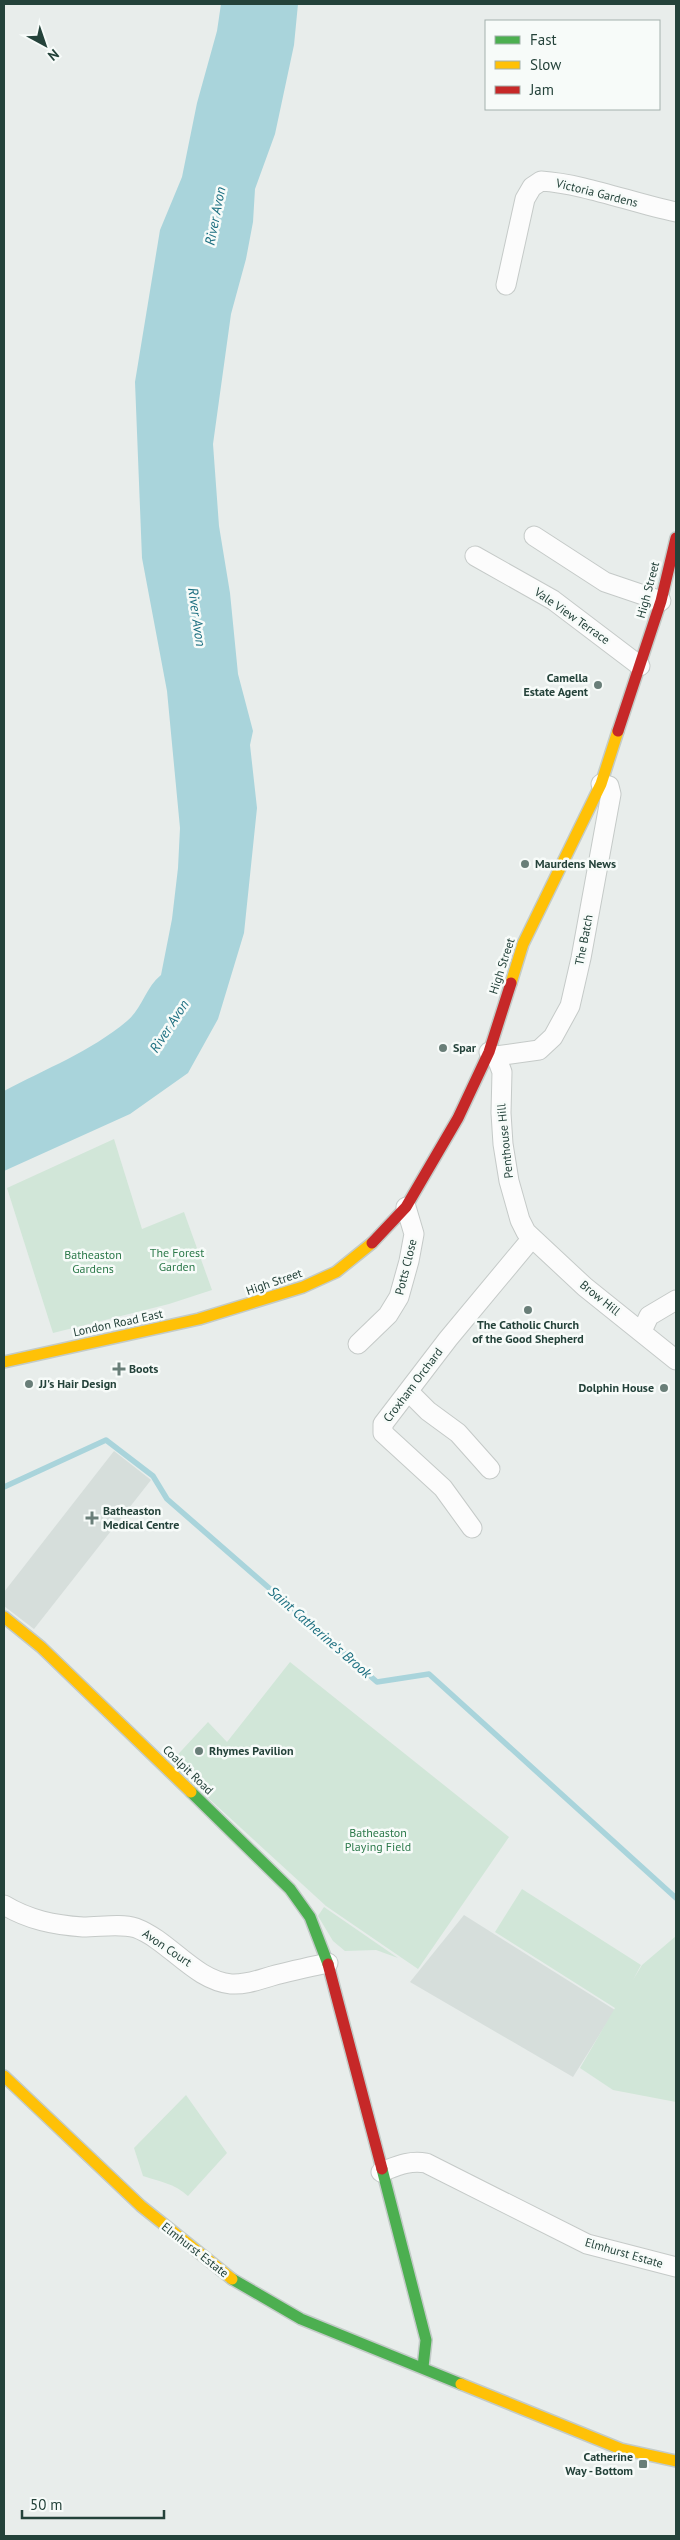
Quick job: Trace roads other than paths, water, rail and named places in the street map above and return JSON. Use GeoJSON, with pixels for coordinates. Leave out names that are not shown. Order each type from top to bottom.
{"type":"FeatureCollection","features":[{"type":"Feature","properties":{"kind":"street","name":"Victoria Gardens"},"geometry":{"type":"LineString","coordinates":[[506,285],[525,199],[532,187],[541,180],[558,182],[676,212]]}},
{"type":"Feature","properties":{"kind":"street"},"geometry":{"type":"LineString","coordinates":[[534,536],[605,582],[661,601]]}},
{"type":"Feature","properties":{"kind":"street","name":"High Street"},"geometry":{"type":"LineString","coordinates":[[237,1309],[303,1287],[336,1272],[364,1251],[386,1231],[406,1207],[458,1118],[492,1054],[523,944],[601,784],[661,601],[676,538]]}},
{"type":"Feature","properties":{"kind":"street","name":"Vale View Terrace"},"geometry":{"type":"LineString","coordinates":[[475,556],[553,600],[640,666]]}},
{"type":"Feature","properties":{"kind":"street","name":"The Batch"},"geometry":{"type":"LineString","coordinates":[[492,1054],[539,1050],[553,1037],[570,1006],[611,794],[609,786],[601,784]]}},
{"type":"Feature","properties":{"kind":"street","name":"Penthouse Hill"},"geometry":{"type":"LineString","coordinates":[[492,1054],[502,1072],[501,1112],[509,1181],[520,1220],[529,1235]]}},
{"type":"Feature","properties":{"kind":"street","name":"Potts Close"},"geometry":{"type":"LineString","coordinates":[[358,1344],[388,1315],[399,1297],[414,1234],[406,1207]]}},
{"type":"Feature","properties":{"kind":"street","name":"Brow Hill"},"geometry":{"type":"LineString","coordinates":[[529,1235],[585,1287],[676,1360]]}},
{"type":"Feature","properties":{"kind":"street","name":"Croxham Orchard"},"geometry":{"type":"LineString","coordinates":[[472,1528],[443,1488],[383,1433],[382,1424],[409,1392],[529,1235]]}},
{"type":"Feature","properties":{"kind":"street"},"geometry":{"type":"LineString","coordinates":[[642,1331],[649,1316],[676,1300]]}},
{"type":"Feature","properties":{"kind":"street","name":"London Road East"},"geometry":{"type":"LineString","coordinates":[[4,1362],[237,1309]]}},
{"type":"Feature","properties":{"kind":"street"},"geometry":{"type":"LineString","coordinates":[[409,1392],[428,1411],[458,1433],[490,1469]]}},
{"type":"Feature","properties":{"kind":"street","name":"Coalpit Road"},"geometry":{"type":"LineString","coordinates":[[4,1617],[41,1647],[290,1889],[310,1917],[328,1963]]}},
{"type":"Feature","properties":{"kind":"street","name":"Avon Court"},"geometry":{"type":"LineString","coordinates":[[4,1905],[24,1916],[54,1924],[84,1927],[126,1926],[135,1928],[157,1940],[206,1975],[232,1984],[252,1983],[328,1963]]}},
{"type":"Feature","properties":{"kind":"street"},"geometry":{"type":"LineString","coordinates":[[328,1963],[426,2340],[423,2367]]}},
{"type":"Feature","properties":{"kind":"street","name":"Elmhurst Estate"},"geometry":{"type":"LineString","coordinates":[[4,2076],[171,2233],[231,2278],[301,2319],[621,2449],[676,2461]]}},
{"type":"Feature","properties":{"kind":"street","name":"Elmhurst Estate"},"geometry":{"type":"LineString","coordinates":[[382,2172],[403,2163],[416,2161],[426,2163],[587,2244],[676,2268]]}},
{"type":"Feature","properties":{"kind":"water","name":"River Avon"},"geometry":{"type":"Polygon","coordinates":[[[221,4],[298,4],[294,45],[275,134],[255,189],[253,222],[246,259],[231,314],[213,444],[219,526],[230,593],[238,674],[253,731],[250,745],[257,808],[244,933],[218,1019],[188,1073],[130,1114],[4,1171],[4,1091],[83,1051],[113,1032],[132,1016],[151,986],[161,975],[172,919],[178,868],[180,828],[167,691],[142,558],[135,382],[160,230],[182,177],[197,103],[217,31],[221,4]]]}},
{"type":"Feature","properties":{"kind":"waterway","name":"Saint Catherine's Brook"},"geometry":{"type":"LineString","coordinates":[[4,1487],[106,1440],[153,1476],[167,1499],[377,1682],[429,1674],[676,1898]]}},
{"type":"Feature","properties":{"kind":"place","name":"Camella Estate Agent"},"geometry":{"type":"Point","coordinates":[598,685]}},
{"type":"Feature","properties":{"kind":"place","name":"Maurdens News"},"geometry":{"type":"Point","coordinates":[525,864]}},
{"type":"Feature","properties":{"kind":"place","name":"Spar"},"geometry":{"type":"Point","coordinates":[443,1048]}},
{"type":"Feature","properties":{"kind":"place","name":"The Catholic Church of the Good Shepherd"},"geometry":{"type":"Point","coordinates":[528,1310]}},
{"type":"Feature","properties":{"kind":"place","name":"Boots"},"geometry":{"type":"Point","coordinates":[119,1369]}},
{"type":"Feature","properties":{"kind":"place","name":"JJ's Hair Design"},"geometry":{"type":"Point","coordinates":[29,1384]}},
{"type":"Feature","properties":{"kind":"place","name":"Dolphin House"},"geometry":{"type":"Point","coordinates":[664,1388]}},
{"type":"Feature","properties":{"kind":"place","name":"Batheaston Medical Centre"},"geometry":{"type":"Point","coordinates":[92,1518]}},
{"type":"Feature","properties":{"kind":"place","name":"Rhymes Pavilion"},"geometry":{"type":"Point","coordinates":[199,1751]}},
{"type":"Feature","properties":{"kind":"place","name":"Catherine Way - Bottom"},"geometry":{"type":"Point","coordinates":[643,2464]}},
{"type":"Feature","properties":{"kind":"park label","name":"The Forest Garden"},"geometry":{"type":"Point","coordinates":[177,1260]}},
{"type":"Feature","properties":{"kind":"park label","name":"Batheaston Gardens"},"geometry":{"type":"Point","coordinates":[93,1262]}},
{"type":"Feature","properties":{"kind":"park label","name":"Batheaston Playing Field"},"geometry":{"type":"Point","coordinates":[378,1840]}}]}
